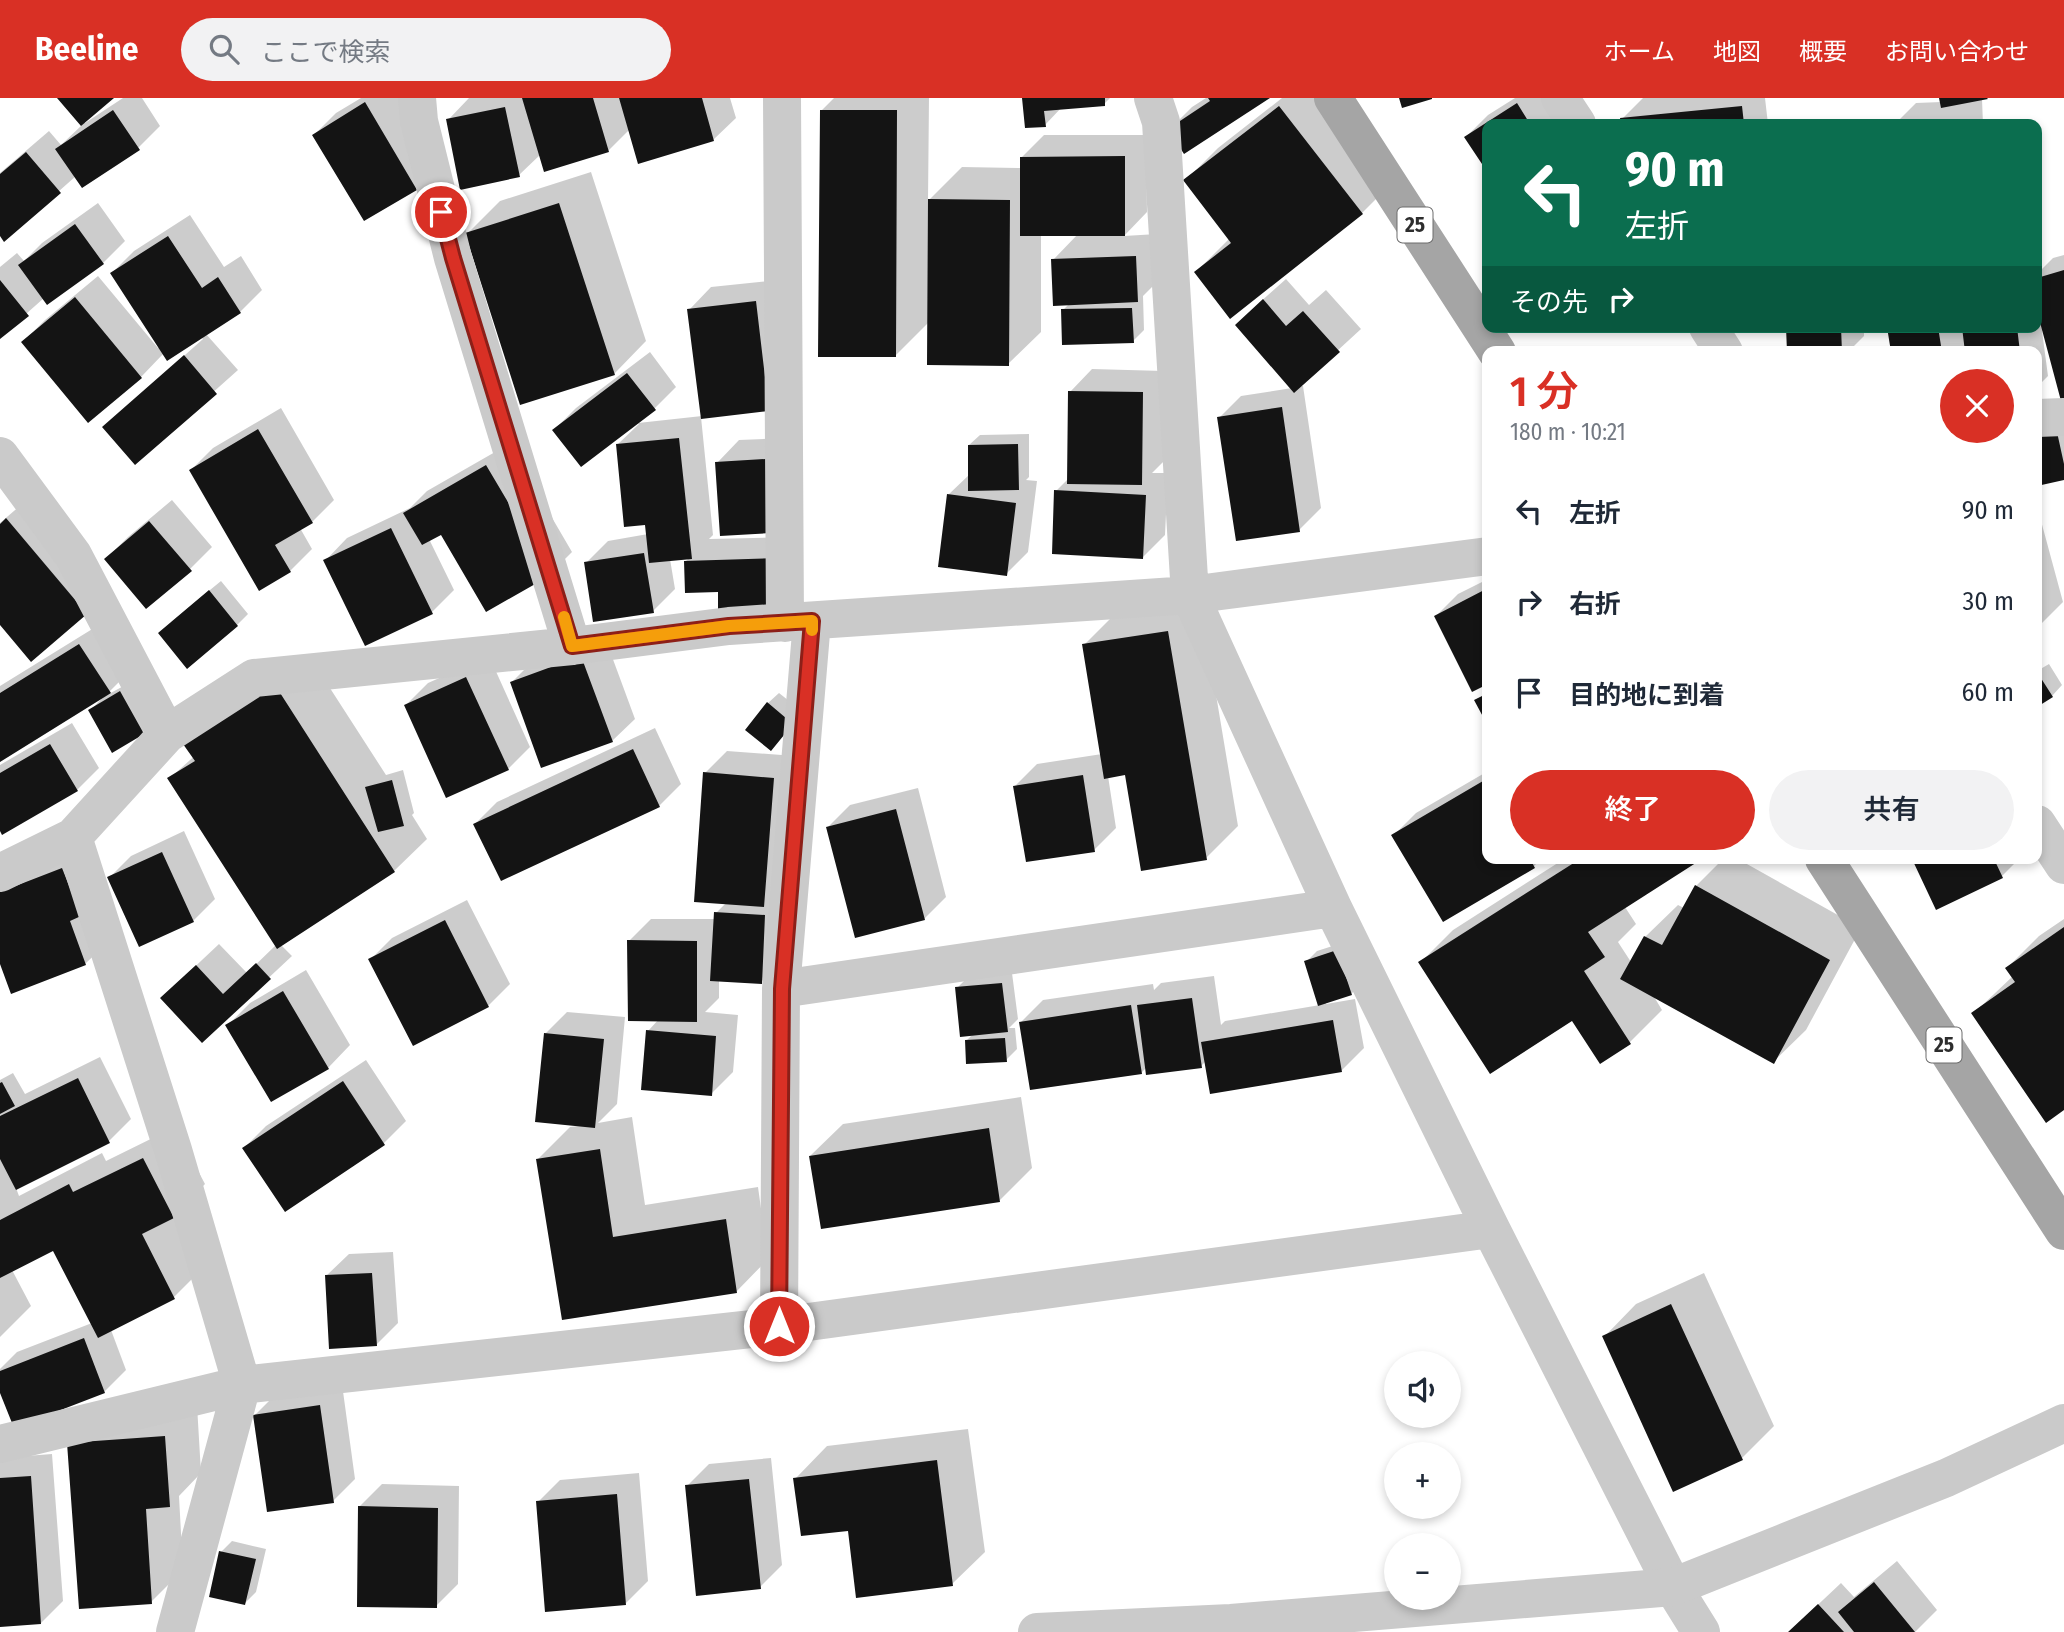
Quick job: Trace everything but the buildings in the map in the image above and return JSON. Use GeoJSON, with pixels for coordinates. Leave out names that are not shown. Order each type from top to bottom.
{"type":"FeatureCollection","features":[{"type":"Feature","properties":{"kind":"main road","name":"25"},"geometry":{"type":"LineString","coordinates":[[1333,98],[1482,329]]}},
{"type":"Feature","properties":{"kind":"main road","name":"25"},"geometry":{"type":"LineString","coordinates":[[1827,864],[2064,1231]]}},
{"type":"Feature","properties":{"kind":"street"},"geometry":{"type":"LineString","coordinates":[[417,98],[419,121],[453,258],[572,646]]}},
{"type":"Feature","properties":{"kind":"street"},"geometry":{"type":"LineString","coordinates":[[779,1326],[782,989],[799,622],[782,98]]}},
{"type":"Feature","properties":{"kind":"street"},"geometry":{"type":"LineString","coordinates":[[1153,98],[1161,122],[1191,595],[1333,908],[1673,1587],[1701,1632]]}},
{"type":"Feature","properties":{"kind":"street"},"geometry":{"type":"LineString","coordinates":[[1560,98],[1574,119]]}},
{"type":"Feature","properties":{"kind":"street"},"geometry":{"type":"LineString","coordinates":[[2042,418],[2064,417]]}},
{"type":"Feature","properties":{"kind":"street"},"geometry":{"type":"LineString","coordinates":[[0,456],[73,555],[167,734]]}},
{"type":"Feature","properties":{"kind":"street"},"geometry":{"type":"LineString","coordinates":[[0,873],[73,837],[167,734],[254,678],[572,646],[729,626],[1191,595],[1482,557]]}},
{"type":"Feature","properties":{"kind":"street"},"geometry":{"type":"LineString","coordinates":[[2042,832],[2064,865]]}},
{"type":"Feature","properties":{"kind":"street"},"geometry":{"type":"LineString","coordinates":[[73,837],[173,1150],[242,1385],[175,1632]]}},
{"type":"Feature","properties":{"kind":"street"},"geometry":{"type":"LineString","coordinates":[[782,989],[1333,908]]}},
{"type":"Feature","properties":{"kind":"street"},"geometry":{"type":"LineString","coordinates":[[0,1444],[242,1385],[779,1326],[1491,1228]]}},
{"type":"Feature","properties":{"kind":"street"},"geometry":{"type":"LineString","coordinates":[[1037,1632],[1231,1628],[1673,1587],[1946,1478],[2064,1423]]}},
{"type":"Feature","properties":{"kind":"slow traffic"},"geometry":{"type":"LineString","coordinates":[[564,617],[572,646],[729,626],[812,621],[812,630]]}},
{"type":"Feature","properties":{"kind":"route"},"geometry":{"type":"LineString","coordinates":[[441,212],[572,646],[729,626],[812,621],[782,989],[779,1326]]}}]}
